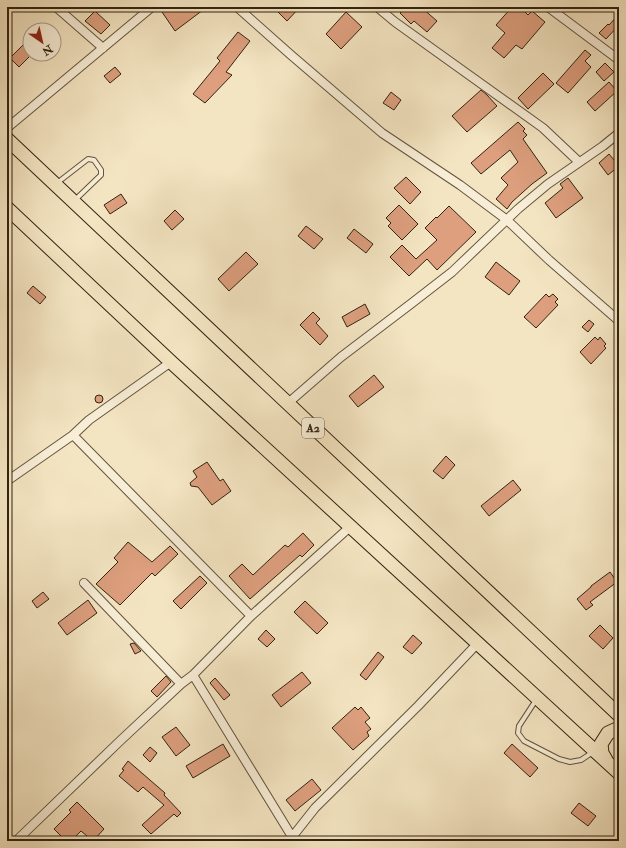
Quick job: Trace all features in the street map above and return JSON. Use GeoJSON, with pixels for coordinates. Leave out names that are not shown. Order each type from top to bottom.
{"type":"FeatureCollection","features":[{"type":"Feature","properties":{"kind":"highway","name":"A2"},"geometry":{"type":"LineString","coordinates":[[7,139],[619,715]]}},
{"type":"Feature","properties":{"kind":"highway"},"geometry":{"type":"LineString","coordinates":[[7,208],[171,362],[478,642],[619,773]]}},
{"type":"Feature","properties":{"kind":"highway"},"geometry":{"type":"LineString","coordinates":[[606,761],[602,752],[601,744],[608,733],[619,728]]}},
{"type":"Feature","properties":{"kind":"street"},"geometry":{"type":"LineString","coordinates":[[56,7],[103,48]]}},
{"type":"Feature","properties":{"kind":"street"},"geometry":{"type":"LineString","coordinates":[[7,128],[152,7]]}},
{"type":"Feature","properties":{"kind":"street"},"geometry":{"type":"LineString","coordinates":[[237,7],[382,133],[460,185],[507,220],[549,260],[619,321]]}},
{"type":"Feature","properties":{"kind":"street"},"geometry":{"type":"LineString","coordinates":[[377,7],[395,22],[543,128],[580,162]]}},
{"type":"Feature","properties":{"kind":"street"},"geometry":{"type":"LineString","coordinates":[[548,7],[619,60]]}},
{"type":"Feature","properties":{"kind":"street"},"geometry":{"type":"LineString","coordinates":[[287,404],[340,357],[452,272],[518,209],[548,184],[619,133]]}},
{"type":"Feature","properties":{"kind":"street"},"geometry":{"type":"LineString","coordinates":[[7,482],[73,434],[89,420],[171,362]]}},
{"type":"Feature","properties":{"kind":"street"},"geometry":{"type":"LineString","coordinates":[[73,434],[251,616]]}},
{"type":"Feature","properties":{"kind":"street"},"geometry":{"type":"LineString","coordinates":[[16,841],[181,684],[193,675],[251,616],[351,526]]}},
{"type":"Feature","properties":{"kind":"street"},"geometry":{"type":"LineString","coordinates":[[84,583],[181,684]]}},
{"type":"Feature","properties":{"kind":"street"},"geometry":{"type":"LineString","coordinates":[[193,675],[292,840],[315,808],[418,706],[478,642]]}},
{"type":"Feature","properties":{"kind":"lane"},"geometry":{"type":"LineString","coordinates":[[55,185],[88,159],[94,160],[101,170],[101,175],[73,202]]}},
{"type":"Feature","properties":{"kind":"lane"},"geometry":{"type":"LineString","coordinates":[[538,698],[519,726],[518,733],[524,741],[558,759],[570,762],[581,760],[595,751]]}},
{"type":"Feature","properties":{"kind":"building"},"geometry":{"type":"Polygon","coordinates":[[[170,7],[207,7],[175,31],[162,12],[170,7]]]}},
{"type":"Feature","properties":{"kind":"building"},"geometry":{"type":"Polygon","coordinates":[[[273,7],[300,7],[287,21],[273,7]]]}},
{"type":"Feature","properties":{"kind":"building"},"geometry":{"type":"Polygon","coordinates":[[[406,7],[421,7],[437,21],[427,32],[414,21],[411,24],[400,13],[406,7]]]}},
{"type":"Feature","properties":{"kind":"building"},"geometry":{"type":"Polygon","coordinates":[[[512,7],[520,7],[528,15],[532,11],[545,22],[522,49],[516,45],[504,58],[492,48],[505,33],[496,25],[512,7]]]}},
{"type":"Feature","properties":{"kind":"building"},"geometry":{"type":"Polygon","coordinates":[[[95,11],[110,25],[101,34],[85,21],[95,11]]]}},
{"type":"Feature","properties":{"kind":"building"},"geometry":{"type":"Polygon","coordinates":[[[346,12],[362,27],[341,49],[326,34],[346,12]]]}},
{"type":"Feature","properties":{"kind":"building"},"geometry":{"type":"Polygon","coordinates":[[[619,14],[619,25],[606,39],[599,33],[619,14]]]}},
{"type":"Feature","properties":{"kind":"building"},"geometry":{"type":"Polygon","coordinates":[[[238,32],[250,41],[226,72],[232,75],[205,103],[193,94],[220,61],[217,58],[238,32]]]}},
{"type":"Feature","properties":{"kind":"building"},"geometry":{"type":"Polygon","coordinates":[[[22,46],[22,62],[24,62],[19,67],[10,58],[22,46]]]}},
{"type":"Feature","properties":{"kind":"building"},"geometry":{"type":"Polygon","coordinates":[[[585,50],[591,55],[585,61],[591,67],[568,93],[556,83],[585,50]]]}},
{"type":"Feature","properties":{"kind":"building"},"geometry":{"type":"Polygon","coordinates":[[[605,63],[614,72],[604,81],[596,72],[605,63]]]}},
{"type":"Feature","properties":{"kind":"building"},"geometry":{"type":"Polygon","coordinates":[[[115,67],[121,74],[110,83],[104,76],[115,67]]]}},
{"type":"Feature","properties":{"kind":"building"},"geometry":{"type":"Polygon","coordinates":[[[543,73],[554,84],[528,109],[518,98],[543,73]]]}},
{"type":"Feature","properties":{"kind":"building"},"geometry":{"type":"Polygon","coordinates":[[[609,82],[617,91],[595,111],[587,102],[609,82]]]}},
{"type":"Feature","properties":{"kind":"building"},"geometry":{"type":"Polygon","coordinates":[[[481,90],[497,106],[467,132],[452,116],[481,90]]]}},
{"type":"Feature","properties":{"kind":"building"},"geometry":{"type":"Polygon","coordinates":[[[391,92],[401,100],[394,110],[383,103],[391,92]]]}},
{"type":"Feature","properties":{"kind":"building"},"geometry":{"type":"Polygon","coordinates":[[[518,122],[525,129],[523,131],[527,135],[523,139],[547,173],[512,202],[507,209],[496,199],[508,185],[501,178],[518,162],[510,150],[481,174],[471,163],[518,122]]]}},
{"type":"Feature","properties":{"kind":"building"},"geometry":{"type":"Polygon","coordinates":[[[609,154],[619,166],[608,175],[599,163],[609,154]]]}},
{"type":"Feature","properties":{"kind":"building"},"geometry":{"type":"Polygon","coordinates":[[[406,177],[421,192],[410,204],[394,188],[406,177]]]}},
{"type":"Feature","properties":{"kind":"building"},"geometry":{"type":"Polygon","coordinates":[[[568,178],[583,198],[556,218],[545,203],[563,188],[560,184],[568,178]]]}},
{"type":"Feature","properties":{"kind":"building"},"geometry":{"type":"Polygon","coordinates":[[[121,194],[127,203],[110,214],[104,205],[121,194]]]}},
{"type":"Feature","properties":{"kind":"building"},"geometry":{"type":"Polygon","coordinates":[[[399,205],[418,224],[402,240],[388,226],[391,223],[386,218],[399,205]]]}},
{"type":"Feature","properties":{"kind":"building"},"geometry":{"type":"Polygon","coordinates":[[[449,206],[476,232],[437,270],[427,259],[409,276],[390,257],[402,245],[416,259],[437,240],[425,228],[449,206]]]}},
{"type":"Feature","properties":{"kind":"building"},"geometry":{"type":"Polygon","coordinates":[[[175,210],[184,219],[172,230],[164,221],[175,210]]]}},
{"type":"Feature","properties":{"kind":"building"},"geometry":{"type":"Polygon","coordinates":[[[306,226],[323,239],[314,249],[298,236],[306,226]]]}},
{"type":"Feature","properties":{"kind":"building"},"geometry":{"type":"Polygon","coordinates":[[[354,229],[373,244],[366,253],[347,238],[354,229]]]}},
{"type":"Feature","properties":{"kind":"building"},"geometry":{"type":"Polygon","coordinates":[[[246,252],[258,264],[229,291],[218,279],[246,252]]]}},
{"type":"Feature","properties":{"kind":"building"},"geometry":{"type":"Polygon","coordinates":[[[496,262],[520,281],[509,295],[485,277],[496,262]]]}},
{"type":"Feature","properties":{"kind":"building"},"geometry":{"type":"Polygon","coordinates":[[[33,286],[46,297],[40,304],[27,293],[33,286]]]}},
{"type":"Feature","properties":{"kind":"building"},"geometry":{"type":"Polygon","coordinates":[[[546,294],[549,297],[553,294],[558,299],[555,302],[558,305],[536,328],[524,317],[546,294]]]}},
{"type":"Feature","properties":{"kind":"building"},"geometry":{"type":"Polygon","coordinates":[[[365,304],[370,314],[347,327],[342,317],[365,304]]]}},
{"type":"Feature","properties":{"kind":"building"},"geometry":{"type":"Polygon","coordinates":[[[313,312],[320,319],[316,323],[328,336],[320,345],[300,325],[313,312]]]}},
{"type":"Feature","properties":{"kind":"building"},"geometry":{"type":"Polygon","coordinates":[[[589,320],[594,324],[588,332],[582,327],[589,320]]]}},
{"type":"Feature","properties":{"kind":"building"},"geometry":{"type":"Polygon","coordinates":[[[595,337],[598,340],[600,337],[606,344],[604,346],[606,348],[591,364],[580,352],[595,337]]]}},
{"type":"Feature","properties":{"kind":"building"},"geometry":{"type":"Polygon","coordinates":[[[374,375],[384,387],[358,407],[349,396],[374,375]]]}},
{"type":"Feature","properties":{"kind":"building"},"geometry":{"type":"Polygon","coordinates":[[[99,395],[102,396],[102,402],[99,403],[96,402],[95,399],[96,396],[99,395]]]}},
{"type":"Feature","properties":{"kind":"building"},"geometry":{"type":"Polygon","coordinates":[[[446,456],[455,465],[443,479],[433,471],[446,456]]]}},
{"type":"Feature","properties":{"kind":"building"},"geometry":{"type":"Polygon","coordinates":[[[207,462],[220,481],[223,479],[231,491],[212,505],[198,487],[191,486],[190,483],[197,477],[193,471],[207,462]]]}},
{"type":"Feature","properties":{"kind":"building"},"geometry":{"type":"Polygon","coordinates":[[[513,480],[521,490],[489,516],[481,506],[513,480]]]}},
{"type":"Feature","properties":{"kind":"building"},"geometry":{"type":"Polygon","coordinates":[[[303,533],[314,545],[302,557],[300,555],[250,599],[229,576],[242,564],[253,575],[285,545],[288,547],[303,533]]]}},
{"type":"Feature","properties":{"kind":"building"},"geometry":{"type":"Polygon","coordinates":[[[128,542],[152,562],[170,546],[178,554],[155,576],[152,573],[120,605],[96,584],[118,562],[114,558],[128,542]]]}},
{"type":"Feature","properties":{"kind":"building"},"geometry":{"type":"Polygon","coordinates":[[[610,572],[617,582],[590,602],[593,605],[586,610],[577,599],[610,572]]]}},
{"type":"Feature","properties":{"kind":"building"},"geometry":{"type":"Polygon","coordinates":[[[200,576],[207,583],[181,609],[173,601],[200,576]]]}},
{"type":"Feature","properties":{"kind":"building"},"geometry":{"type":"Polygon","coordinates":[[[43,592],[49,599],[37,608],[32,601],[43,592]]]}},
{"type":"Feature","properties":{"kind":"building"},"geometry":{"type":"Polygon","coordinates":[[[88,600],[97,613],[67,635],[58,623],[88,600]]]}},
{"type":"Feature","properties":{"kind":"building"},"geometry":{"type":"Polygon","coordinates":[[[305,601],[328,623],[317,634],[294,612],[305,601]]]}},
{"type":"Feature","properties":{"kind":"building"},"geometry":{"type":"Polygon","coordinates":[[[600,625],[613,638],[603,649],[589,636],[600,625]]]}},
{"type":"Feature","properties":{"kind":"building"},"geometry":{"type":"Polygon","coordinates":[[[266,630],[275,639],[267,647],[258,639],[266,630]]]}},
{"type":"Feature","properties":{"kind":"building"},"geometry":{"type":"Polygon","coordinates":[[[413,635],[422,643],[412,654],[403,647],[413,635]]]}},
{"type":"Feature","properties":{"kind":"building"},"geometry":{"type":"Polygon","coordinates":[[[134,643],[141,651],[135,654],[130,644],[134,643]]]}},
{"type":"Feature","properties":{"kind":"building"},"geometry":{"type":"Polygon","coordinates":[[[378,652],[384,657],[366,680],[360,675],[378,652]]]}},
{"type":"Feature","properties":{"kind":"building"},"geometry":{"type":"Polygon","coordinates":[[[302,672],[311,683],[281,707],[272,695],[302,672]]]}},
{"type":"Feature","properties":{"kind":"building"},"geometry":{"type":"Polygon","coordinates":[[[166,676],[171,682],[157,697],[151,691],[166,676]]]}},
{"type":"Feature","properties":{"kind":"building"},"geometry":{"type":"Polygon","coordinates":[[[215,678],[230,695],[224,700],[210,683],[215,678]]]}},
{"type":"Feature","properties":{"kind":"building"},"geometry":{"type":"Polygon","coordinates":[[[355,707],[358,710],[361,707],[370,718],[365,722],[371,729],[367,732],[369,736],[353,750],[332,728],[355,707]]]}},
{"type":"Feature","properties":{"kind":"building"},"geometry":{"type":"Polygon","coordinates":[[[176,727],[190,745],[176,756],[162,737],[176,727]]]}},
{"type":"Feature","properties":{"kind":"building"},"geometry":{"type":"Polygon","coordinates":[[[223,744],[230,756],[193,778],[186,766],[223,744]]]}},
{"type":"Feature","properties":{"kind":"building"},"geometry":{"type":"Polygon","coordinates":[[[512,744],[538,768],[530,777],[504,753],[512,744]]]}},
{"type":"Feature","properties":{"kind":"building"},"geometry":{"type":"Polygon","coordinates":[[[150,747],[157,753],[150,762],[143,755],[150,747]]]}},
{"type":"Feature","properties":{"kind":"building"},"geometry":{"type":"Polygon","coordinates":[[[128,761],[165,793],[164,795],[181,813],[177,817],[174,814],[151,834],[142,825],[164,805],[143,787],[138,792],[119,776],[124,770],[122,769],[128,761]]]}},
{"type":"Feature","properties":{"kind":"building"},"geometry":{"type":"Polygon","coordinates":[[[312,779],[321,790],[295,811],[286,800],[312,779]]]}},
{"type":"Feature","properties":{"kind":"building"},"geometry":{"type":"Polygon","coordinates":[[[77,802],[104,829],[93,841],[81,831],[71,841],[66,841],[54,829],[71,812],[69,810],[77,802]]]}},
{"type":"Feature","properties":{"kind":"building"},"geometry":{"type":"Polygon","coordinates":[[[579,803],[596,816],[588,826],[571,813],[579,803]]]}}]}
